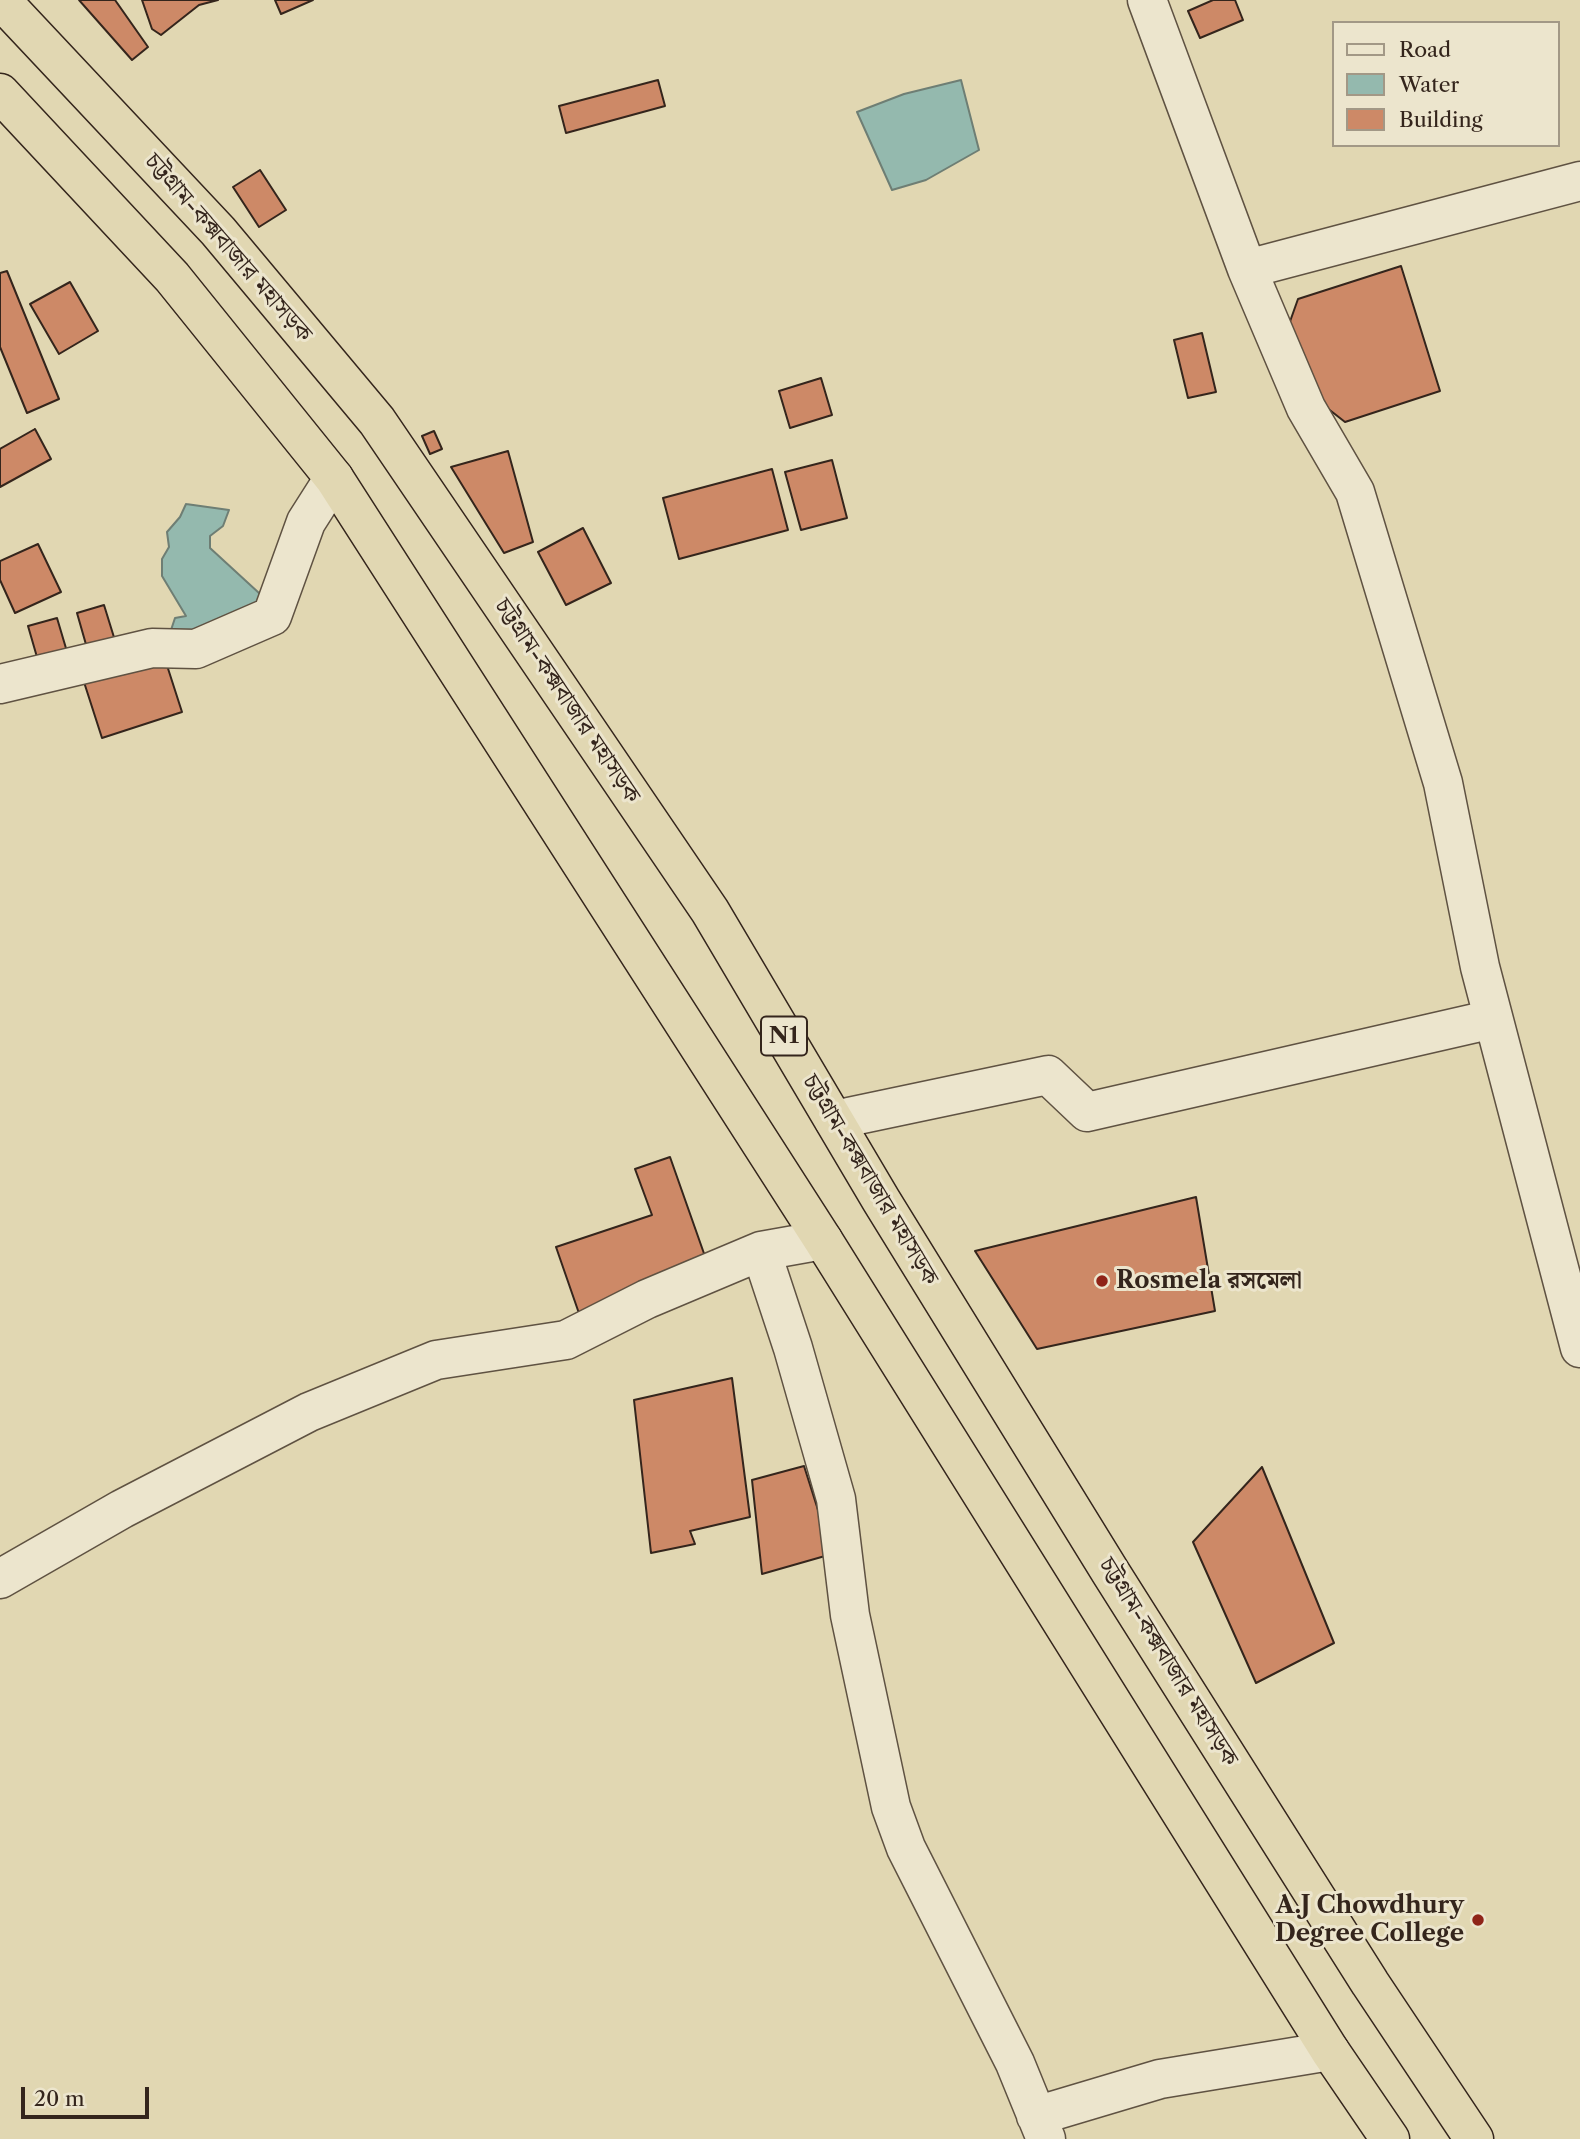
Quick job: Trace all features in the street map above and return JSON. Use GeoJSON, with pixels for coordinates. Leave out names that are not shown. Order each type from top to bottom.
{"type":"FeatureCollection","features":[{"type":"Feature","properties":{"kind":"highway","name":"চট্টগ্রাম-কক্সবাজার মহাসড়ক"},"geometry":{"type":"LineString","coordinates":[[1,0],[218,231],[377,421],[710,911],[834,1120],[1118,1584],[1363,1972],[1474,2139]]}},
{"type":"Feature","properties":{"kind":"highway"},"geometry":{"type":"LineString","coordinates":[[0,93],[172,277],[334,478],[823,1240],[1330,2051],[1390,2139]]}},
{"type":"Feature","properties":{"kind":"street"},"geometry":{"type":"LineString","coordinates":[[1147,0],[1247,269],[1306,408],[1354,492],[1443,783],[1493,1019],[1580,1348]]}},
{"type":"Feature","properties":{"kind":"street"},"geometry":{"type":"LineString","coordinates":[[1247,269],[1580,181]]}},
{"type":"Feature","properties":{"kind":"street"},"geometry":{"type":"LineString","coordinates":[[0,684],[152,648],[196,649],[272,616],[306,522],[334,478]]}},
{"type":"Feature","properties":{"kind":"street"},"geometry":{"type":"LineString","coordinates":[[834,1120],[1048,1075],[1087,1112],[1493,1019]]}},
{"type":"Feature","properties":{"kind":"street"},"geometry":{"type":"LineString","coordinates":[[0,1579],[122,1509],[309,1412],[436,1360],[566,1340],[647,1299],[761,1251],[823,1240]]}},
{"type":"Feature","properties":{"kind":"street"},"geometry":{"type":"LineString","coordinates":[[761,1251],[793,1348],[836,1499],[850,1615],[891,1807],[906,1848],[1015,2063],[1041,2127],[1160,2079],[1330,2051]]}},
{"type":"Feature","properties":{"kind":"water"},"geometry":{"type":"Polygon","coordinates":[[[961,80],[979,150],[926,180],[892,190],[857,112],[904,94],[961,80]]]}},
{"type":"Feature","properties":{"kind":"water"},"geometry":{"type":"Polygon","coordinates":[[[186,504],[229,510],[223,526],[210,536],[210,548],[259,593],[270,596],[210,638],[171,630],[175,618],[186,616],[162,576],[162,559],[169,547],[167,532],[180,517],[186,504]]]}},
{"type":"Feature","properties":{"kind":"building"},"geometry":{"type":"Polygon","coordinates":[[[79,0],[115,0],[148,47],[132,60],[79,0]]]}},
{"type":"Feature","properties":{"kind":"building"},"geometry":{"type":"Polygon","coordinates":[[[142,0],[218,0],[199,5],[161,35],[152,29],[142,0]]]}},
{"type":"Feature","properties":{"kind":"building"},"geometry":{"type":"Polygon","coordinates":[[[275,0],[313,0],[281,14],[275,0]]]}},
{"type":"Feature","properties":{"kind":"building"},"geometry":{"type":"Polygon","coordinates":[[[1213,0],[1235,0],[1243,20],[1200,38],[1188,11],[1213,0]]]}},
{"type":"Feature","properties":{"kind":"building"},"geometry":{"type":"Polygon","coordinates":[[[658,80],[665,106],[566,133],[559,106],[658,80]]]}},
{"type":"Feature","properties":{"kind":"building"},"geometry":{"type":"Polygon","coordinates":[[[260,170],[286,210],[259,227],[233,187],[260,170]]]}},
{"type":"Feature","properties":{"kind":"building"},"geometry":{"type":"Polygon","coordinates":[[[1401,266],[1440,391],[1345,422],[1308,393],[1287,330],[1298,299],[1401,266]]]}},
{"type":"Feature","properties":{"kind":"building"},"geometry":{"type":"Polygon","coordinates":[[[7,271],[59,399],[27,413],[0,347],[0,273],[7,271]]]}},
{"type":"Feature","properties":{"kind":"building"},"geometry":{"type":"Polygon","coordinates":[[[70,282],[98,331],[59,354],[30,304],[70,282]]]}},
{"type":"Feature","properties":{"kind":"building"},"geometry":{"type":"Polygon","coordinates":[[[1202,333],[1216,392],[1188,398],[1174,340],[1202,333]]]}},
{"type":"Feature","properties":{"kind":"building"},"geometry":{"type":"Polygon","coordinates":[[[821,378],[832,415],[790,428],[779,391],[821,378]]]}},
{"type":"Feature","properties":{"kind":"building"},"geometry":{"type":"Polygon","coordinates":[[[35,429],[51,459],[0,487],[0,449],[35,429]]]}},
{"type":"Feature","properties":{"kind":"building"},"geometry":{"type":"Polygon","coordinates":[[[434,431],[442,449],[430,454],[422,436],[434,431]]]}},
{"type":"Feature","properties":{"kind":"building"},"geometry":{"type":"Polygon","coordinates":[[[508,451],[533,542],[504,553],[451,467],[508,451]]]}},
{"type":"Feature","properties":{"kind":"building"},"geometry":{"type":"Polygon","coordinates":[[[832,460],[847,518],[801,530],[785,472],[832,460]]]}},
{"type":"Feature","properties":{"kind":"building"},"geometry":{"type":"Polygon","coordinates":[[[772,469],[788,530],[679,559],[663,498],[772,469]]]}},
{"type":"Feature","properties":{"kind":"building"},"geometry":{"type":"Polygon","coordinates":[[[583,528],[611,583],[566,605],[538,552],[583,528]]]}},
{"type":"Feature","properties":{"kind":"building"},"geometry":{"type":"Polygon","coordinates":[[[38,544],[61,592],[15,613],[0,580],[0,561],[38,544]]]}},
{"type":"Feature","properties":{"kind":"building"},"geometry":{"type":"Polygon","coordinates":[[[104,605],[117,647],[89,655],[77,613],[104,605]]]}},
{"type":"Feature","properties":{"kind":"building"},"geometry":{"type":"Polygon","coordinates":[[[57,618],[68,655],[39,664],[28,626],[57,618]]]}},
{"type":"Feature","properties":{"kind":"building"},"geometry":{"type":"Polygon","coordinates":[[[163,653],[182,712],[102,738],[83,679],[163,653]]]}},
{"type":"Feature","properties":{"kind":"building"},"geometry":{"type":"Polygon","coordinates":[[[670,1157],[707,1262],[582,1322],[556,1247],[652,1215],[635,1169],[670,1157]]]}},
{"type":"Feature","properties":{"kind":"building","name":"Rosmela রসমেলা"},"geometry":{"type":"Polygon","coordinates":[[[1196,1197],[1215,1311],[1037,1349],[975,1251],[1196,1197]]]}},
{"type":"Feature","properties":{"kind":"building"},"geometry":{"type":"Polygon","coordinates":[[[732,1378],[750,1517],[690,1531],[695,1544],[651,1553],[634,1400],[732,1378]]]}},
{"type":"Feature","properties":{"kind":"building"},"geometry":{"type":"Polygon","coordinates":[[[804,1466],[832,1554],[762,1574],[752,1480],[804,1466]]]}},
{"type":"Feature","properties":{"kind":"building"},"geometry":{"type":"Polygon","coordinates":[[[1262,1467],[1334,1643],[1256,1683],[1193,1542],[1262,1467]]]}},
{"type":"Feature","properties":{"kind":"place","name":"Rosmela রসমেলা"},"geometry":{"type":"Point","coordinates":[1102,1281]}},
{"type":"Feature","properties":{"kind":"place","name":"A.J Chowdhury Degree College"},"geometry":{"type":"Point","coordinates":[1478,1920]}}]}
